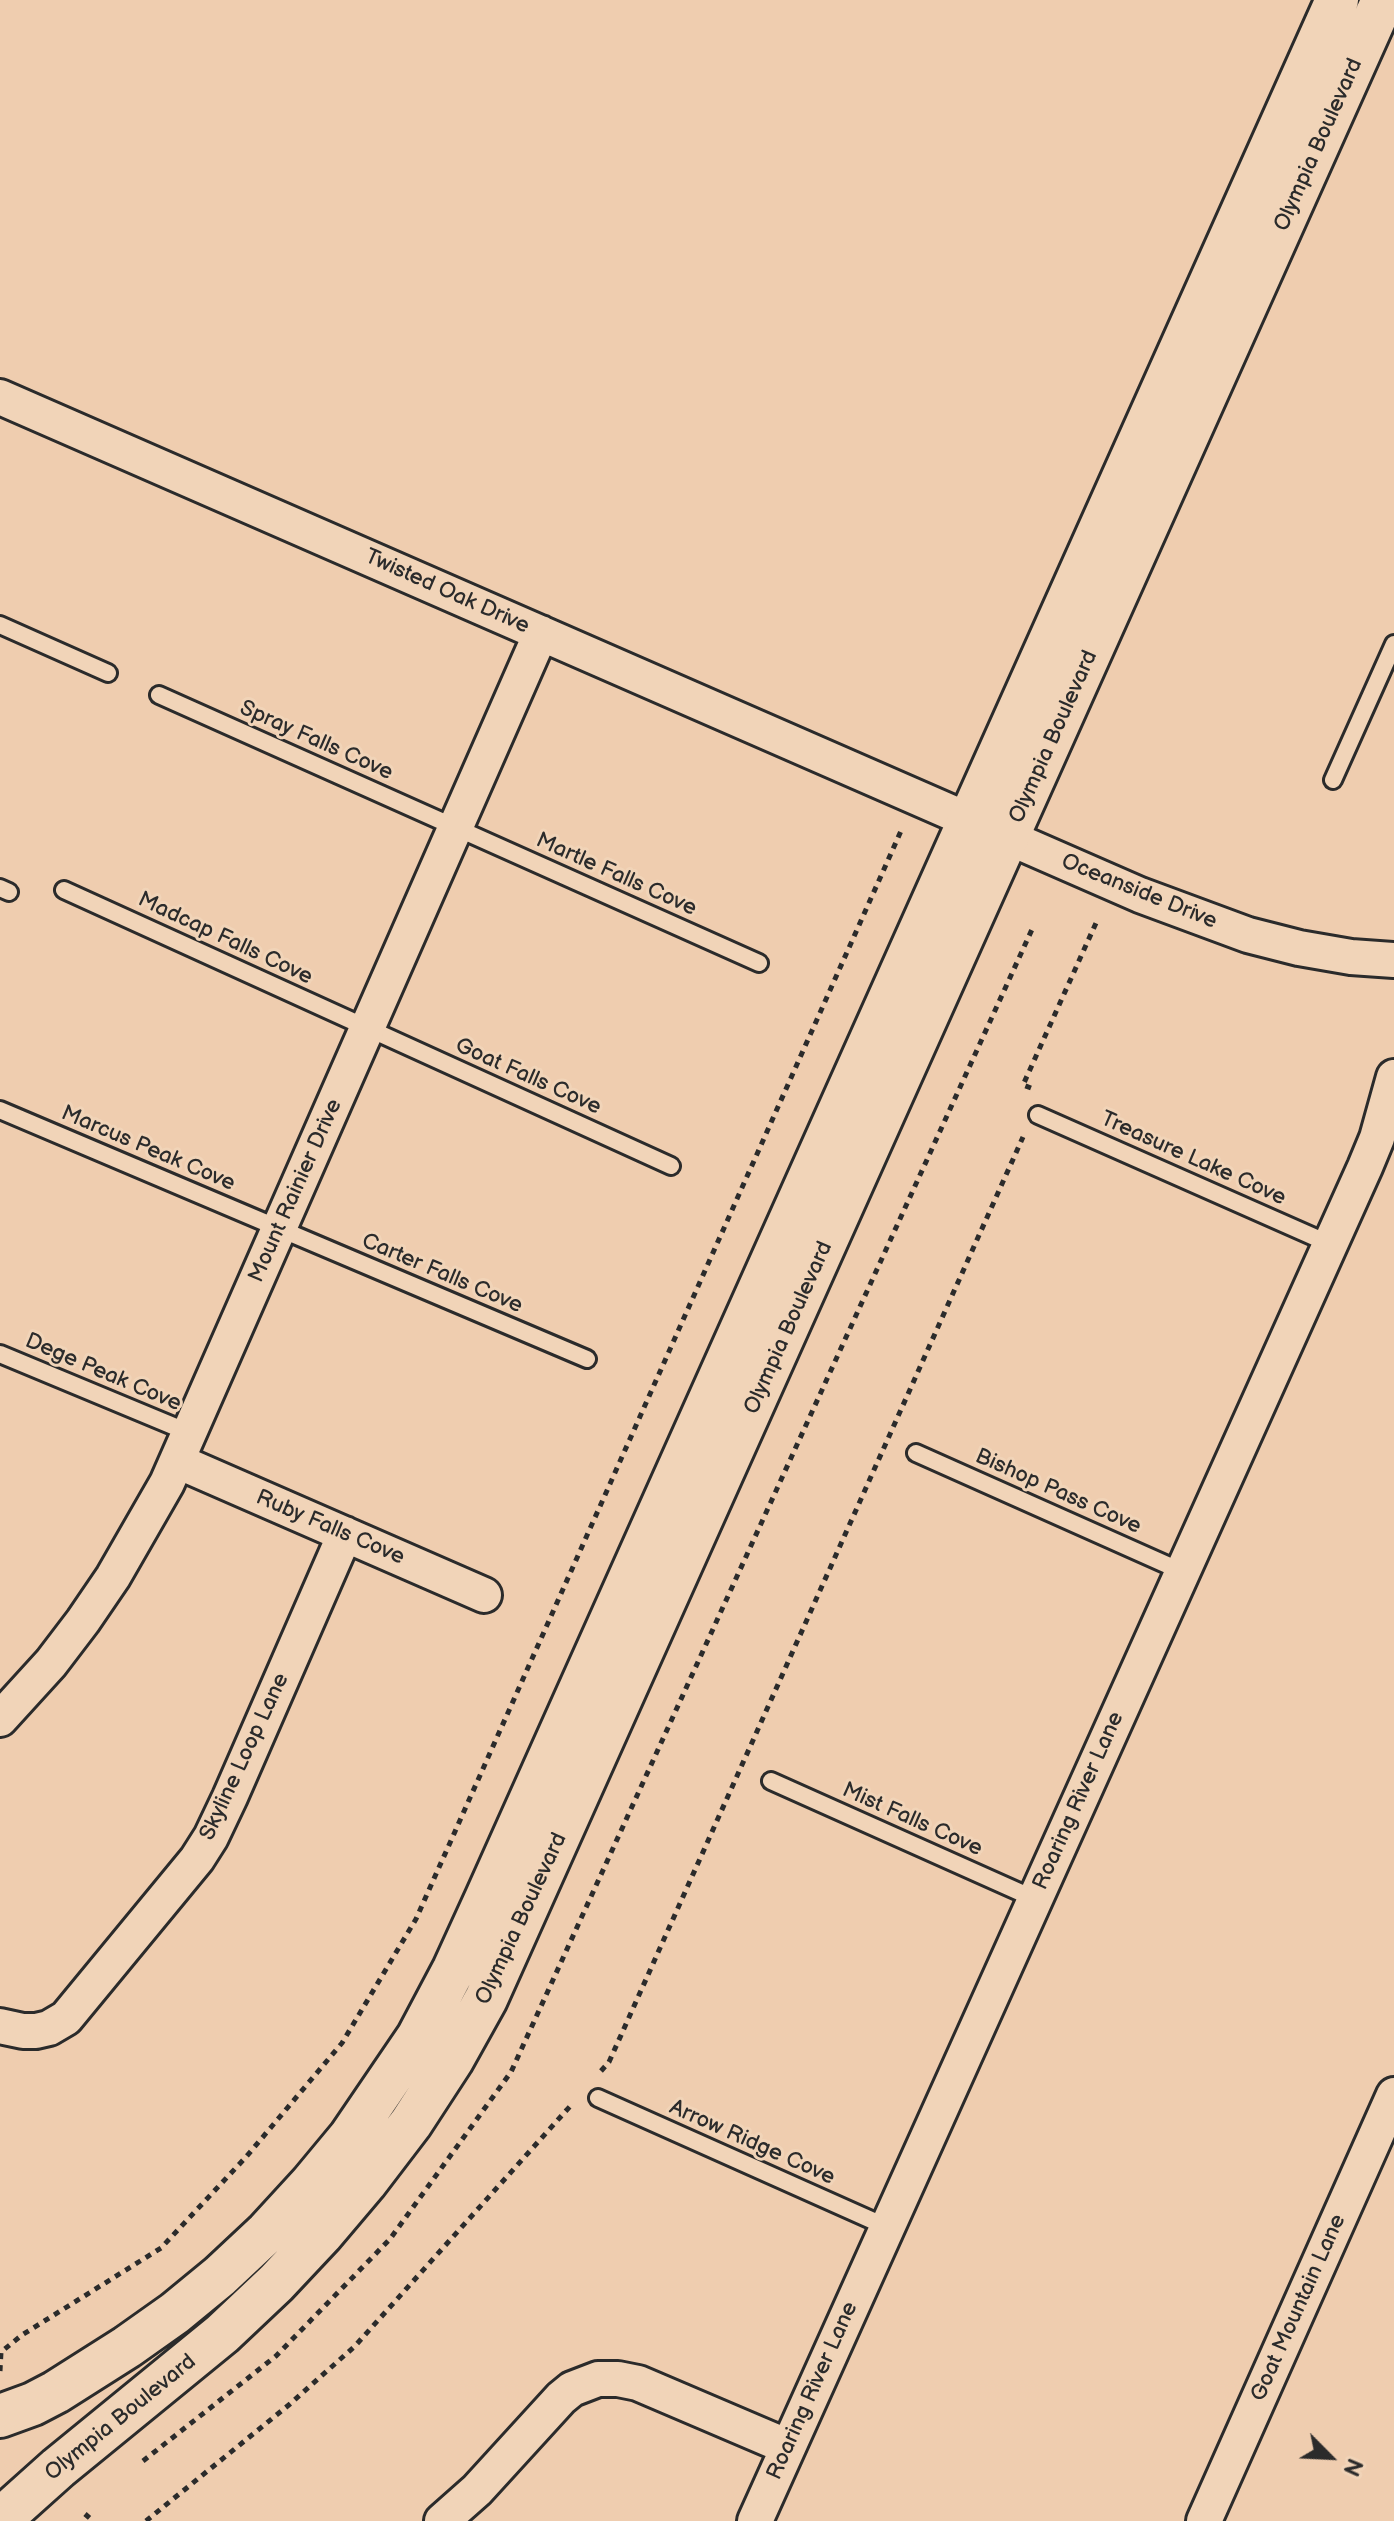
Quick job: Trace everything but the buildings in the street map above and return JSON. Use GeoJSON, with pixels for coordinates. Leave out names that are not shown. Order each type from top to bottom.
{"type":"FeatureCollection","features":[{"type":"Feature","properties":{"kind":"street","name":"Olympia Boulevard"},"geometry":{"type":"LineString","coordinates":[[0,2416],[56,2392],[127,2347],[220,2276],[267,2232],[350,2137],[418,2037],[493,1884],[1337,0]]}},
{"type":"Feature","properties":{"kind":"street","name":"Olympia Boulevard"},"geometry":{"type":"LineString","coordinates":[[0,2520],[58,2468],[222,2334],[322,2234],[411,2123],[452,2060],[486,1999],[1383,0]]}},
{"type":"Feature","properties":{"kind":"street","name":"Twisted Oak Drive"},"geometry":{"type":"LineString","coordinates":[[0,397],[895,788]]}},
{"type":"Feature","properties":{"kind":"street","name":"Mount Rainier Drive"},"geometry":{"type":"LineString","coordinates":[[0,1719],[51,1663],[91,1610],[141,1531],[183,1447],[541,633]]}},
{"type":"Feature","properties":{"kind":"street","name":"Oceanside Drive"},"geometry":{"type":"LineString","coordinates":[[895,788],[1140,895],[1248,935],[1351,957],[1394,960]]}},
{"type":"Feature","properties":{"kind":"street","name":"Roaring River Lane"},"geometry":{"type":"LineString","coordinates":[[755,2521],[1377,1138],[1394,1077]]}},
{"type":"Feature","properties":{"kind":"street","name":"Ruby Falls Cove"},"geometry":{"type":"LineString","coordinates":[[183,1447],[345,1534],[484,1595]]}},
{"type":"Feature","properties":{"kind":"street","name":"Skyline Loop Lane"},"geometry":{"type":"LineString","coordinates":[[0,2026],[36,2031],[49,2028],[66,2018],[197,1859],[230,1797],[345,1534]]}},
{"type":"Feature","properties":{"kind":"street","name":"Goat Mountain Lane"},"geometry":{"type":"LineString","coordinates":[[1204,2521],[1394,2095]]}},
{"type":"Feature","properties":{"kind":"street"},"geometry":{"type":"LineString","coordinates":[[442,2521],[477,2490],[561,2398],[572,2389],[598,2379],[638,2383],[788,2447]]}},
{"type":"Feature","properties":{"kind":"lane"},"geometry":{"type":"LineString","coordinates":[[0,625],[108,673]]}},
{"type":"Feature","properties":{"kind":"lane"},"geometry":{"type":"LineString","coordinates":[[1333,780],[1394,644]]}},
{"type":"Feature","properties":{"kind":"lane","name":"Spray Falls Cove"},"geometry":{"type":"LineString","coordinates":[[159,695],[456,828]]}},
{"type":"Feature","properties":{"kind":"lane","name":"Martle Falls Cove"},"geometry":{"type":"LineString","coordinates":[[456,828],[759,963]]}},
{"type":"Feature","properties":{"kind":"lane","name":"Madcap Falls Cove"},"geometry":{"type":"LineString","coordinates":[[64,890],[367,1028]]}},
{"type":"Feature","properties":{"kind":"lane","name":"Goat Falls Cove"},"geometry":{"type":"LineString","coordinates":[[367,1028],[671,1166]]}},
{"type":"Feature","properties":{"kind":"lane","name":"Marcus Peak Cove"},"geometry":{"type":"LineString","coordinates":[[0,1110],[279,1229]]}},
{"type":"Feature","properties":{"kind":"lane","name":"Treasure Lake Cove"},"geometry":{"type":"LineString","coordinates":[[1032,1121],[1330,1244]]}},
{"type":"Feature","properties":{"kind":"lane","name":"Carter Falls Cove"},"geometry":{"type":"LineString","coordinates":[[279,1229],[587,1359]]}},
{"type":"Feature","properties":{"kind":"lane","name":"Dege Peak Cove"},"geometry":{"type":"LineString","coordinates":[[0,1354],[183,1447]]}},
{"type":"Feature","properties":{"kind":"lane","name":"Bishop Pass Cove"},"geometry":{"type":"LineString","coordinates":[[916,1453],[1183,1572]]}},
{"type":"Feature","properties":{"kind":"lane","name":"Mist Falls Cove"},"geometry":{"type":"LineString","coordinates":[[771,1781],[1035,1899]]}},
{"type":"Feature","properties":{"kind":"lane","name":"Arrow Ridge Cove"},"geometry":{"type":"LineString","coordinates":[[598,2098],[887,2227]]}},
{"type":"Feature","properties":{"kind":"path"},"geometry":{"type":"LineString","coordinates":[[0,2371],[1,2352],[22,2335],[161,2248],[246,2157],[342,2043],[416,1919],[901,830]]}},
{"type":"Feature","properties":{"kind":"path"},"geometry":{"type":"LineString","coordinates":[[1041,1093],[1023,1085],[1096,923]]}},
{"type":"Feature","properties":{"kind":"path"},"geometry":{"type":"LineString","coordinates":[[591,2082],[609,2062],[1032,1121]]}},
{"type":"Feature","properties":{"kind":"path"},"geometry":{"type":"LineString","coordinates":[[146,2521],[355,2346],[574,2101]]}},
{"type":"Feature","properties":{"kind":"path"},"geometry":{"type":"LineString","coordinates":[[85,2514],[93,2521]]}}]}
